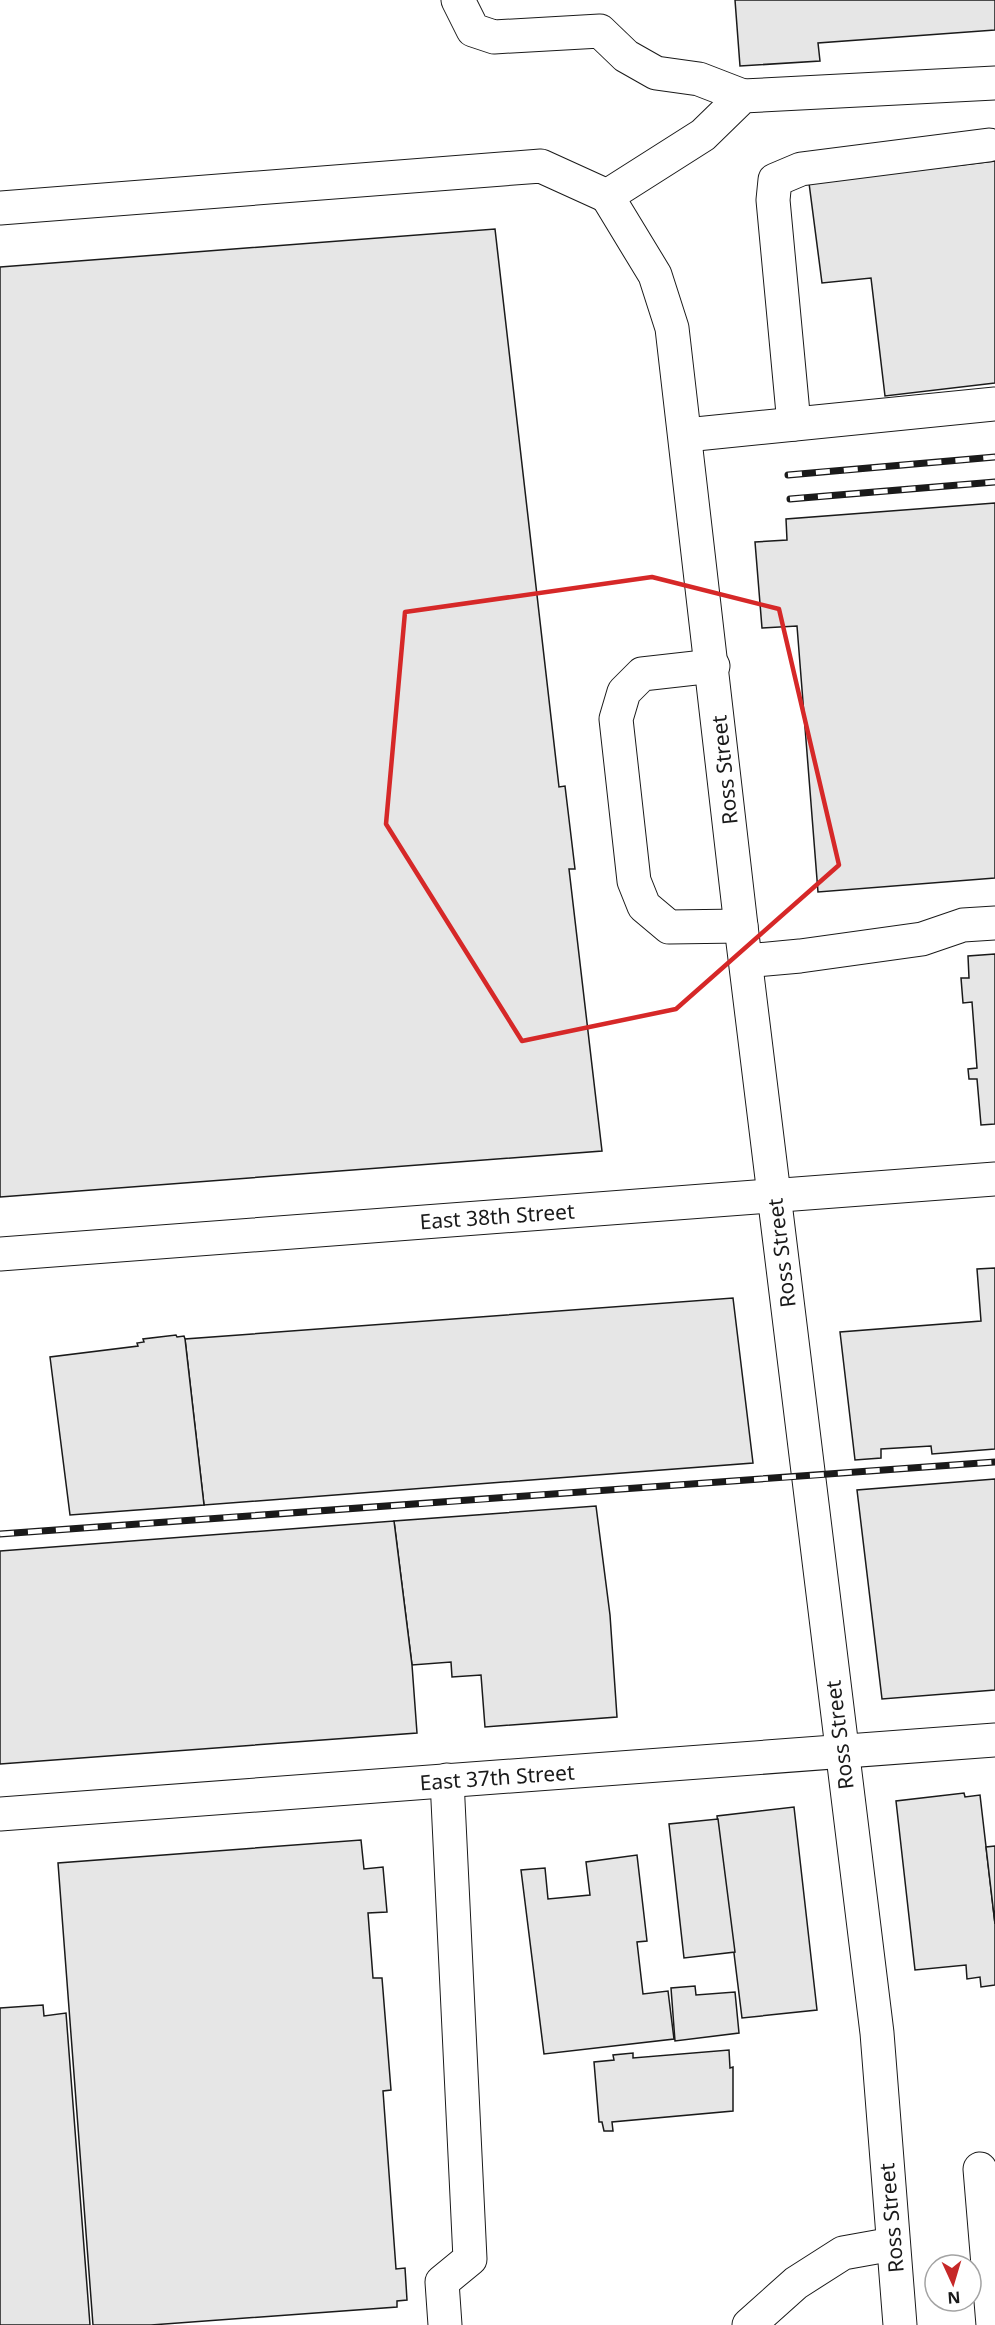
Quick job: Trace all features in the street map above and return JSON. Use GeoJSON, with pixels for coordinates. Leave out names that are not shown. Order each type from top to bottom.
{"type":"FeatureCollection","features":[{"type":"Feature","properties":{"kind":"street"},"geometry":{"type":"LineString","coordinates":[[458,0],[473,30],[494,37],[600,31],[626,56],[656,73],[699,80],[743,96],[995,83]]}},
{"type":"Feature","properties":{"kind":"street"},"geometry":{"type":"LineString","coordinates":[[0,208],[541,166],[607,196],[703,135],[743,96]]}},
{"type":"Feature","properties":{"kind":"street"},"geometry":{"type":"LineString","coordinates":[[794,424],[773,200],[775,180],[801,169],[989,145]]}},
{"type":"Feature","properties":{"kind":"street","name":"Ross Street"},"geometry":{"type":"LineString","coordinates":[[607,196],[655,275],[672,328],[713,666],[741,926],[877,2033],[900,2325]]}},
{"type":"Feature","properties":{"kind":"street"},"geometry":{"type":"LineString","coordinates":[[686,435],[995,404]]}},
{"type":"Feature","properties":{"kind":"street"},"geometry":{"type":"LineString","coordinates":[[713,666],[642,674],[624,692],[616,719],[634,881],[644,906],[669,927],[741,926]]}},
{"type":"Feature","properties":{"kind":"street"},"geometry":{"type":"LineString","coordinates":[[746,962],[922,939],[963,925],[995,923]]}},
{"type":"Feature","properties":{"kind":"street","name":"East 38th Street"},"geometry":{"type":"LineString","coordinates":[[0,1254],[995,1179]]}},
{"type":"Feature","properties":{"kind":"street","name":"East 37th Street"},"geometry":{"type":"LineString","coordinates":[[0,1814],[995,1740]]}},
{"type":"Feature","properties":{"kind":"street"},"geometry":{"type":"LineString","coordinates":[[445,2325],[442,2282],[470,2259],[447,1780]]}},
{"type":"Feature","properties":{"kind":"street"},"geometry":{"type":"LineString","coordinates":[[980,2169],[993,2325]]}},
{"type":"Feature","properties":{"kind":"street"},"geometry":{"type":"LineString","coordinates":[[749,2325],[796,2283],[843,2253],[893,2244]]}},
{"type":"Feature","properties":{"kind":"highlighted area"},"geometry":{"type":"Polygon","coordinates":[[[652,577],[779,609],[839,865],[676,1009],[522,1041],[386,824],[405,612],[652,577]]]}},
{"type":"Feature","properties":{"kind":"building"},"geometry":{"type":"Polygon","coordinates":[[[735,0],[995,0],[995,30],[818,43],[820,61],[740,66],[735,0]]]}},
{"type":"Feature","properties":{"kind":"building"},"geometry":{"type":"Polygon","coordinates":[[[995,161],[995,383],[885,396],[871,278],[822,283],[809,183],[995,161]]]}},
{"type":"Feature","properties":{"kind":"building"},"geometry":{"type":"Polygon","coordinates":[[[495,229],[559,787],[565,786],[575,869],[569,869],[602,1151],[0,1197],[0,267],[495,229]]]}},
{"type":"Feature","properties":{"kind":"building"},"geometry":{"type":"Polygon","coordinates":[[[995,503],[995,878],[818,892],[797,626],[762,628],[755,542],[787,540],[786,519],[995,503]]]}},
{"type":"Feature","properties":{"kind":"building"},"geometry":{"type":"Polygon","coordinates":[[[995,954],[995,1124],[981,1125],[977,1079],[969,1079],[968,1069],[977,1068],[972,1002],[963,1003],[961,978],[969,978],[968,956],[995,954]]]}},
{"type":"Feature","properties":{"kind":"building"},"geometry":{"type":"Polygon","coordinates":[[[995,1268],[995,1449],[932,1454],[931,1446],[881,1449],[881,1458],[855,1460],[840,1332],[981,1321],[977,1269],[995,1268]]]}},
{"type":"Feature","properties":{"kind":"building"},"geometry":{"type":"Polygon","coordinates":[[[733,1298],[753,1463],[204,1505],[185,1339],[733,1298]]]}},
{"type":"Feature","properties":{"kind":"building"},"geometry":{"type":"Polygon","coordinates":[[[176,1335],[177,1337],[184,1336],[185,1339],[204,1505],[70,1515],[50,1357],[138,1346],[137,1343],[144,1342],[143,1339],[176,1335]]]}},
{"type":"Feature","properties":{"kind":"building"},"geometry":{"type":"Polygon","coordinates":[[[995,1479],[995,1690],[882,1699],[857,1490],[995,1479]]]}},
{"type":"Feature","properties":{"kind":"building"},"geometry":{"type":"Polygon","coordinates":[[[596,1506],[610,1615],[617,1717],[485,1727],[481,1675],[452,1677],[451,1662],[412,1665],[394,1521],[596,1506]]]}},
{"type":"Feature","properties":{"kind":"building"},"geometry":{"type":"Polygon","coordinates":[[[394,1521],[412,1665],[417,1733],[0,1764],[0,1551],[394,1521]]]}},
{"type":"Feature","properties":{"kind":"building"},"geometry":{"type":"Polygon","coordinates":[[[964,1793],[965,1797],[980,1795],[995,1924],[995,1985],[981,1987],[980,1977],[967,1979],[966,1965],[915,1970],[896,1801],[964,1793]]]}},
{"type":"Feature","properties":{"kind":"building"},"geometry":{"type":"Polygon","coordinates":[[[794,1807],[817,2010],[742,2018],[717,1816],[794,1807]]]}},
{"type":"Feature","properties":{"kind":"building"},"geometry":{"type":"Polygon","coordinates":[[[718,1819],[735,1952],[684,1958],[669,1824],[718,1819]]]}},
{"type":"Feature","properties":{"kind":"building"},"geometry":{"type":"Polygon","coordinates":[[[361,1840],[364,1869],[383,1867],[387,1912],[368,1913],[373,1978],[382,1978],[391,2090],[383,2091],[396,2269],[405,2268],[407,2300],[397,2301],[397,2307],[151,2325],[93,2325],[58,1863],[361,1840]]]}},
{"type":"Feature","properties":{"kind":"building"},"geometry":{"type":"Polygon","coordinates":[[[995,1846],[995,1924],[986,1847],[995,1846]]]}},
{"type":"Feature","properties":{"kind":"building"},"geometry":{"type":"Polygon","coordinates":[[[637,1855],[647,1941],[637,1942],[643,1994],[668,1991],[674,2039],[544,2054],[521,1870],[545,1868],[548,1899],[590,1895],[586,1862],[637,1855]]]}},
{"type":"Feature","properties":{"kind":"building"},"geometry":{"type":"Polygon","coordinates":[[[695,1986],[696,1995],[735,1992],[739,2033],[675,2041],[671,1988],[695,1986]]]}},
{"type":"Feature","properties":{"kind":"building"},"geometry":{"type":"Polygon","coordinates":[[[43,2005],[44,2016],[66,2013],[90,2325],[0,2325],[0,2008],[43,2005]]]}},
{"type":"Feature","properties":{"kind":"building"},"geometry":{"type":"Polygon","coordinates":[[[729,2050],[730,2068],[733,2067],[733,2111],[612,2122],[613,2131],[604,2131],[602,2122],[599,2122],[594,2062],[614,2060],[613,2055],[633,2053],[633,2058],[729,2050]]]}},
{"type":"Feature","properties":{"kind":"railway"},"geometry":{"type":"LineString","coordinates":[[788,475],[995,457]]}},
{"type":"Feature","properties":{"kind":"railway"},"geometry":{"type":"LineString","coordinates":[[790,499],[995,482]]}},
{"type":"Feature","properties":{"kind":"railway"},"geometry":{"type":"LineString","coordinates":[[0,1534],[995,1462]]}}]}
